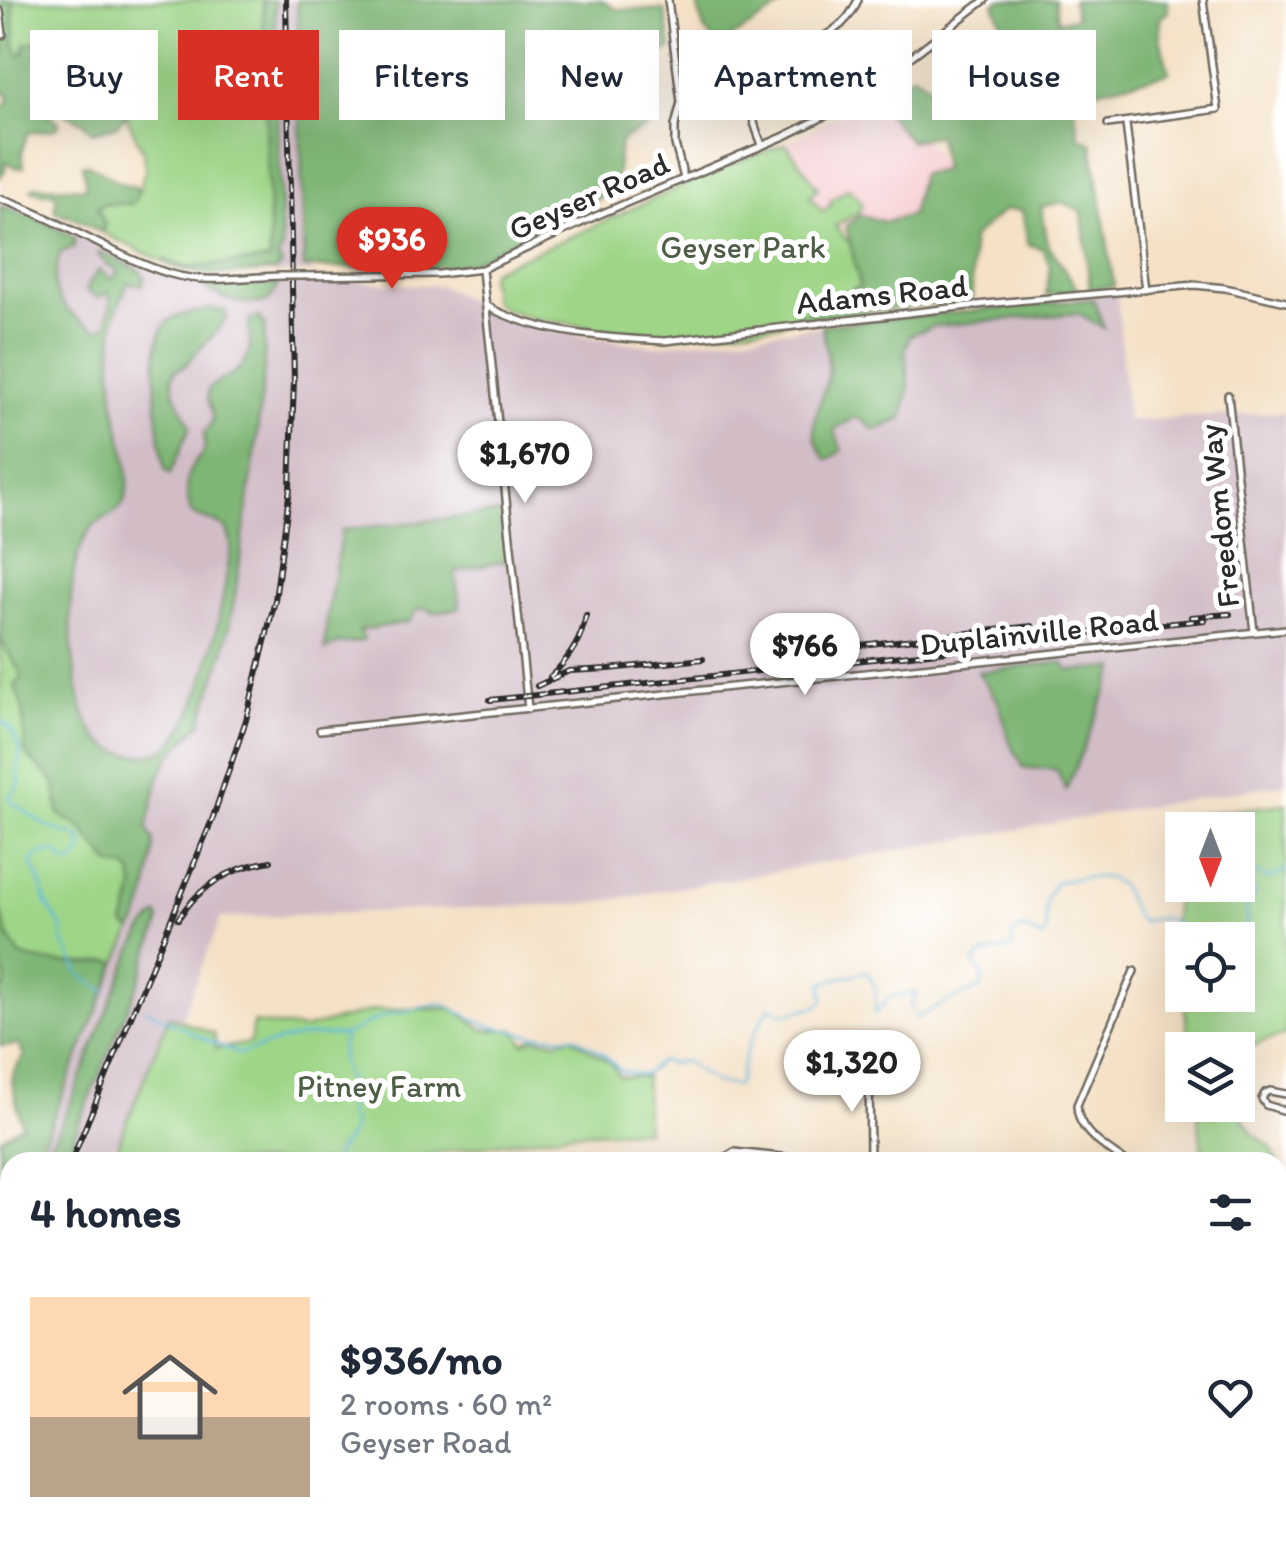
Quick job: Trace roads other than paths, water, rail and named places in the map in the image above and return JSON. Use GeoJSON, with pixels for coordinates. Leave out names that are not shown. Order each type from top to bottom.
{"type":"FeatureCollection","features":[{"type":"Feature","properties":{"kind":"street"},"geometry":{"type":"LineString","coordinates":[[668,0],[681,102],[674,144],[684,178]]}},
{"type":"Feature","properties":{"kind":"street"},"geometry":{"type":"LineString","coordinates":[[834,30],[851,15],[858,0]]}},
{"type":"Feature","properties":{"kind":"street","name":"Geyser Road"},"geometry":{"type":"LineString","coordinates":[[912,56],[985,0]]}},
{"type":"Feature","properties":{"kind":"street"},"geometry":{"type":"LineString","coordinates":[[1108,124],[1218,109],[1203,0]]}},
{"type":"Feature","properties":{"kind":"street"},"geometry":{"type":"LineString","coordinates":[[0,12],[2,35]]}},
{"type":"Feature","properties":{"kind":"street"},"geometry":{"type":"LineString","coordinates":[[754,120],[762,145]]}},
{"type":"Feature","properties":{"kind":"street","name":"Geyser Road"},"geometry":{"type":"LineString","coordinates":[[0,199],[168,273],[210,278],[439,274],[482,268],[818,120]]}},
{"type":"Feature","properties":{"kind":"street"},"geometry":{"type":"LineString","coordinates":[[1126,123],[1146,290]]}},
{"type":"Feature","properties":{"kind":"street"},"geometry":{"type":"LineString","coordinates":[[482,268],[528,710]]}},
{"type":"Feature","properties":{"kind":"street","name":"Adams Road"},"geometry":{"type":"LineString","coordinates":[[486,306],[555,329],[665,341],[876,316],[1207,285],[1286,302]]}},
{"type":"Feature","properties":{"kind":"street","name":"Freedom Way"},"geometry":{"type":"LineString","coordinates":[[1228,395],[1254,632]]}},
{"type":"Feature","properties":{"kind":"street","name":"Duplainville Road"},"geometry":{"type":"LineString","coordinates":[[320,730],[1286,628]]}},
{"type":"Feature","properties":{"kind":"street"},"geometry":{"type":"LineString","coordinates":[[1114,1152],[1086,1130],[1077,1117],[1077,1105],[1134,971]]}},
{"type":"Feature","properties":{"kind":"street"},"geometry":{"type":"LineString","coordinates":[[869,1071],[870,1152]]}},
{"type":"Feature","properties":{"kind":"street"},"geometry":{"type":"LineString","coordinates":[[1286,1094],[1270,1091],[1262,1100],[1286,1112]]}},
{"type":"Feature","properties":{"kind":"waterway"},"geometry":{"type":"LineString","coordinates":[[0,720],[11,729],[21,752],[17,768],[20,784],[10,797],[12,802],[49,827],[82,840],[81,852],[73,863],[66,862],[55,851],[41,854],[31,863],[81,975],[106,992]]}},
{"type":"Feature","properties":{"kind":"waterway"},"geometry":{"type":"LineString","coordinates":[[1246,922],[1246,908],[1255,896],[1247,878],[1256,873],[1272,878],[1286,868]]}},
{"type":"Feature","properties":{"kind":"waterway"},"geometry":{"type":"LineString","coordinates":[[146,1009],[240,1054],[306,1036],[345,1035],[383,1016],[441,1003],[486,1025],[530,1035],[575,1037],[601,1052],[621,1071],[644,1075],[661,1061],[684,1061],[716,1083],[737,1086],[748,1048],[770,1007],[785,1014],[818,1006],[824,1000],[822,984],[867,971],[876,990],[875,1014],[891,996],[917,993],[910,1004],[917,1018],[981,988],[983,977],[974,962],[983,954],[1012,949],[1012,935],[1022,928],[1043,938],[1046,900],[1055,882],[1085,877],[1114,881],[1142,922],[1159,918],[1173,922]]}},
{"type":"Feature","properties":{"kind":"waterway"},"geometry":{"type":"LineString","coordinates":[[337,1152],[354,1129],[343,1093],[349,1084],[342,1060],[344,1036]]}},
{"type":"Feature","properties":{"kind":"railway"},"geometry":{"type":"LineString","coordinates":[[75,1152],[212,820],[246,720],[275,600],[290,488],[294,381],[286,0]]}},
{"type":"Feature","properties":{"kind":"railway"},"geometry":{"type":"LineString","coordinates":[[1191,617],[1230,614]]}},
{"type":"Feature","properties":{"kind":"railway"},"geometry":{"type":"LineString","coordinates":[[550,677],[574,649],[586,615]]}},
{"type":"Feature","properties":{"kind":"railway"},"geometry":{"type":"LineString","coordinates":[[836,663],[1205,620]]}},
{"type":"Feature","properties":{"kind":"railway"},"geometry":{"type":"LineString","coordinates":[[490,700],[796,667],[861,645],[1032,626]]}},
{"type":"Feature","properties":{"kind":"railway"},"geometry":{"type":"LineString","coordinates":[[537,686],[569,671],[703,659]]}},
{"type":"Feature","properties":{"kind":"railway"},"geometry":{"type":"LineString","coordinates":[[178,919],[196,896],[218,880],[271,861]]}},
{"type":"Feature","properties":{"kind":"park label","name":"Geyser Park"},"geometry":{"type":"Point","coordinates":[743,247]}},
{"type":"Feature","properties":{"kind":"park label","name":"Pitney Farm"},"geometry":{"type":"Point","coordinates":[379,1086]}}]}
